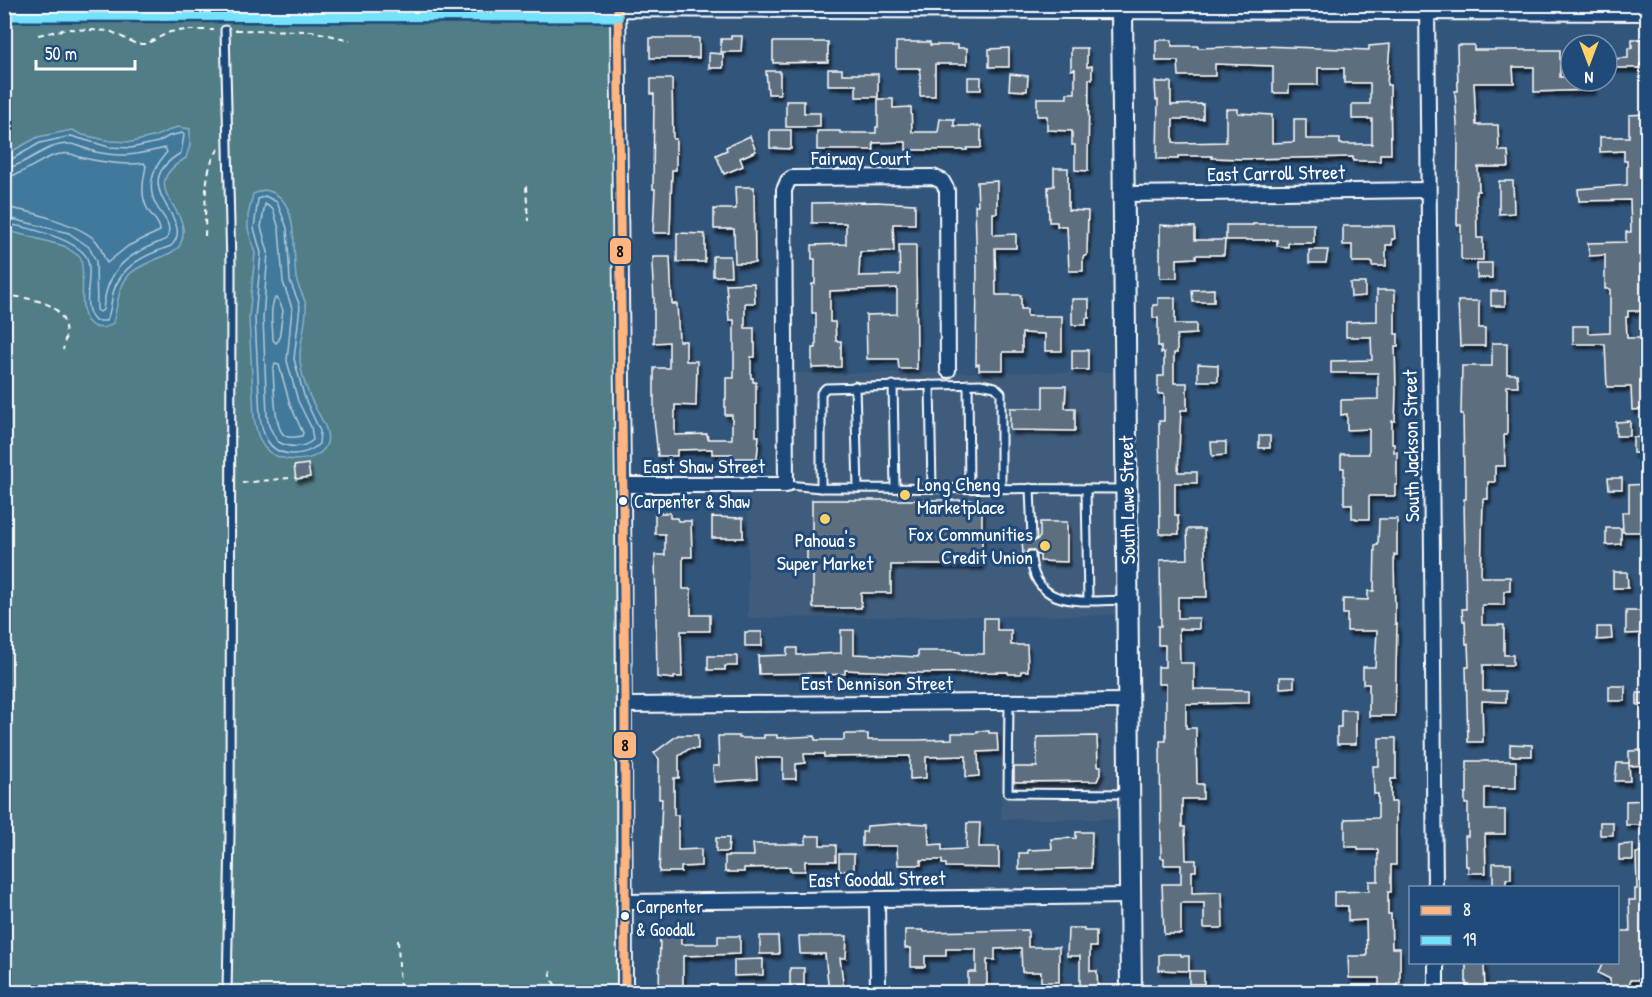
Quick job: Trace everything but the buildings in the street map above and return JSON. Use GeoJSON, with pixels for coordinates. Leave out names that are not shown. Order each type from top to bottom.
{"type":"FeatureCollection","features":[{"type":"Feature","properties":{"kind":"main road"},"geometry":{"type":"LineString","coordinates":[[14,4],[1427,7],[1647,10]]}},
{"type":"Feature","properties":{"kind":"main road","name":"South Lawe Street"},"geometry":{"type":"LineString","coordinates":[[1122,8],[1131,993]]}},
{"type":"Feature","properties":{"kind":"street"},"geometry":{"type":"LineString","coordinates":[[618,5],[625,705],[625,993]]}},
{"type":"Feature","properties":{"kind":"street","name":"South Jackson Street"},"geometry":{"type":"LineString","coordinates":[[1427,7],[1435,886]]}},
{"type":"Feature","properties":{"kind":"street","name":"Fairway Court"},"geometry":{"type":"LineString","coordinates":[[786,485],[784,190],[788,181],[798,177],[933,177],[942,181],[946,190],[948,370]]}},
{"type":"Feature","properties":{"kind":"street","name":"East Carroll Street"},"geometry":{"type":"LineString","coordinates":[[1125,194],[1428,190]]}},
{"type":"Feature","properties":{"kind":"street","name":"East Shaw Street"},"geometry":{"type":"LineString","coordinates":[[623,485],[786,485]]}},
{"type":"Feature","properties":{"kind":"street","name":"East Dennison Street"},"geometry":{"type":"LineString","coordinates":[[625,705],[1129,701]]}},
{"type":"Feature","properties":{"kind":"street","name":"East Goodall Street"},"geometry":{"type":"LineString","coordinates":[[624,902],[1130,896]]}},
{"type":"Feature","properties":{"kind":"street"},"geometry":{"type":"LineString","coordinates":[[877,899],[878,993]]}},
{"type":"Feature","properties":{"kind":"street"},"geometry":{"type":"LineString","coordinates":[[1436,964],[1436,993]]}},
{"type":"Feature","properties":{"kind":"lane"},"geometry":{"type":"LineString","coordinates":[[225,30],[231,264],[230,833],[227,993]]}},
{"type":"Feature","properties":{"kind":"lane"},"geometry":{"type":"LineString","coordinates":[[948,370],[948,384]]}},
{"type":"Feature","properties":{"kind":"lane"},"geometry":{"type":"LineString","coordinates":[[821,488],[821,393],[826,388],[948,384],[980,384],[995,387],[1001,393],[1001,488]]}},
{"type":"Feature","properties":{"kind":"lane"},"geometry":{"type":"LineString","coordinates":[[968,384],[969,488]]}},
{"type":"Feature","properties":{"kind":"lane"},"geometry":{"type":"LineString","coordinates":[[893,385],[895,488]]}},
{"type":"Feature","properties":{"kind":"lane"},"geometry":{"type":"LineString","coordinates":[[930,385],[932,488]]}},
{"type":"Feature","properties":{"kind":"lane"},"geometry":{"type":"LineString","coordinates":[[855,386],[858,488]]}},
{"type":"Feature","properties":{"kind":"lane"},"geometry":{"type":"LineString","coordinates":[[786,485],[821,488],[1127,489]]}},
{"type":"Feature","properties":{"kind":"lane"},"geometry":{"type":"LineString","coordinates":[[1030,488],[1032,537]]}},
{"type":"Feature","properties":{"kind":"lane"},"geometry":{"type":"LineString","coordinates":[[1086,489],[1088,600]]}},
{"type":"Feature","properties":{"kind":"lane"},"geometry":{"type":"LineString","coordinates":[[1031,555],[1032,567],[1041,588],[1060,600],[1128,600]]}},
{"type":"Feature","properties":{"kind":"lane"},"geometry":{"type":"LineString","coordinates":[[1009,702],[1008,793],[1130,794]]}},
{"type":"Feature","properties":{"kind":"path"},"geometry":{"type":"LineString","coordinates":[[38,35],[67,29],[110,31],[136,44],[146,44],[170,32],[186,30],[312,31],[350,40]]}},
{"type":"Feature","properties":{"kind":"path"},"geometry":{"type":"LineString","coordinates":[[205,236],[206,183],[210,166],[216,151],[229,141]]}},
{"type":"Feature","properties":{"kind":"path"},"geometry":{"type":"LineString","coordinates":[[526,186],[528,221]]}},
{"type":"Feature","properties":{"kind":"path"},"geometry":{"type":"LineString","coordinates":[[4,295],[36,300],[52,306],[62,316],[66,327],[67,336],[63,350]]}},
{"type":"Feature","properties":{"kind":"path"},"geometry":{"type":"LineString","coordinates":[[231,484],[290,478]]}},
{"type":"Feature","properties":{"kind":"path"},"geometry":{"type":"LineString","coordinates":[[398,940],[400,993]]}},
{"type":"Feature","properties":{"kind":"path"},"geometry":{"type":"LineString","coordinates":[[550,971],[552,981],[560,993]]}},
{"type":"Feature","properties":{"kind":"shaded area","name":"Long Cheng Marketplace"},"geometry":{"type":"Polygon","coordinates":[[[1116,372],[1118,615],[748,618],[748,495],[793,495],[794,373],[1116,372]]]}},
{"type":"Feature","properties":{"kind":"shaded area"},"geometry":{"type":"Polygon","coordinates":[[[1002,712],[1117,712],[1118,819],[1001,819],[1002,712]]]}},
{"type":"Feature","properties":{"kind":"green space"},"geometry":{"type":"Polygon","coordinates":[[[5,5],[618,5],[626,992],[5,992],[5,5]]]}},
{"type":"Feature","properties":{"kind":"water"},"geometry":{"type":"Polygon","coordinates":[[[177,127],[190,129],[190,145],[186,158],[171,169],[165,180],[165,190],[181,220],[183,232],[180,245],[177,249],[134,270],[125,280],[120,292],[113,323],[101,328],[96,327],[89,323],[85,316],[80,257],[64,246],[5,230],[5,155],[38,137],[72,130],[110,141],[132,142],[156,136],[177,127]]]}},
{"type":"Feature","properties":{"kind":"water"},"geometry":{"type":"Polygon","coordinates":[[[264,190],[276,194],[284,202],[289,213],[294,239],[296,277],[306,306],[300,350],[301,369],[307,390],[328,438],[323,450],[316,455],[299,460],[281,457],[267,450],[259,439],[254,417],[249,318],[255,253],[248,229],[248,215],[253,194],[264,190]]]}},
{"type":"Feature","properties":{"kind":"transit line","name":"8"},"geometry":{"type":"LineString","coordinates":[[618,4],[625,705],[625,992]]}},
{"type":"Feature","properties":{"kind":"transit line","name":"19"},"geometry":{"type":"LineString","coordinates":[[14,16],[618,17]]}},
{"type":"Feature","properties":{"kind":"place","name":"Long Cheng Marketplace"},"geometry":{"type":"Point","coordinates":[905,495]}},
{"type":"Feature","properties":{"kind":"place","name":"Carpenter & Shaw"},"geometry":{"type":"Point","coordinates":[623,501]}},
{"type":"Feature","properties":{"kind":"place","name":"Pahoua's Super Market"},"geometry":{"type":"Point","coordinates":[825,519]}},
{"type":"Feature","properties":{"kind":"place","name":"Fox Communities Credit Union"},"geometry":{"type":"Point","coordinates":[1045,546]}},
{"type":"Feature","properties":{"kind":"place","name":"Carpenter & Goodall"},"geometry":{"type":"Point","coordinates":[625,916]}}]}
